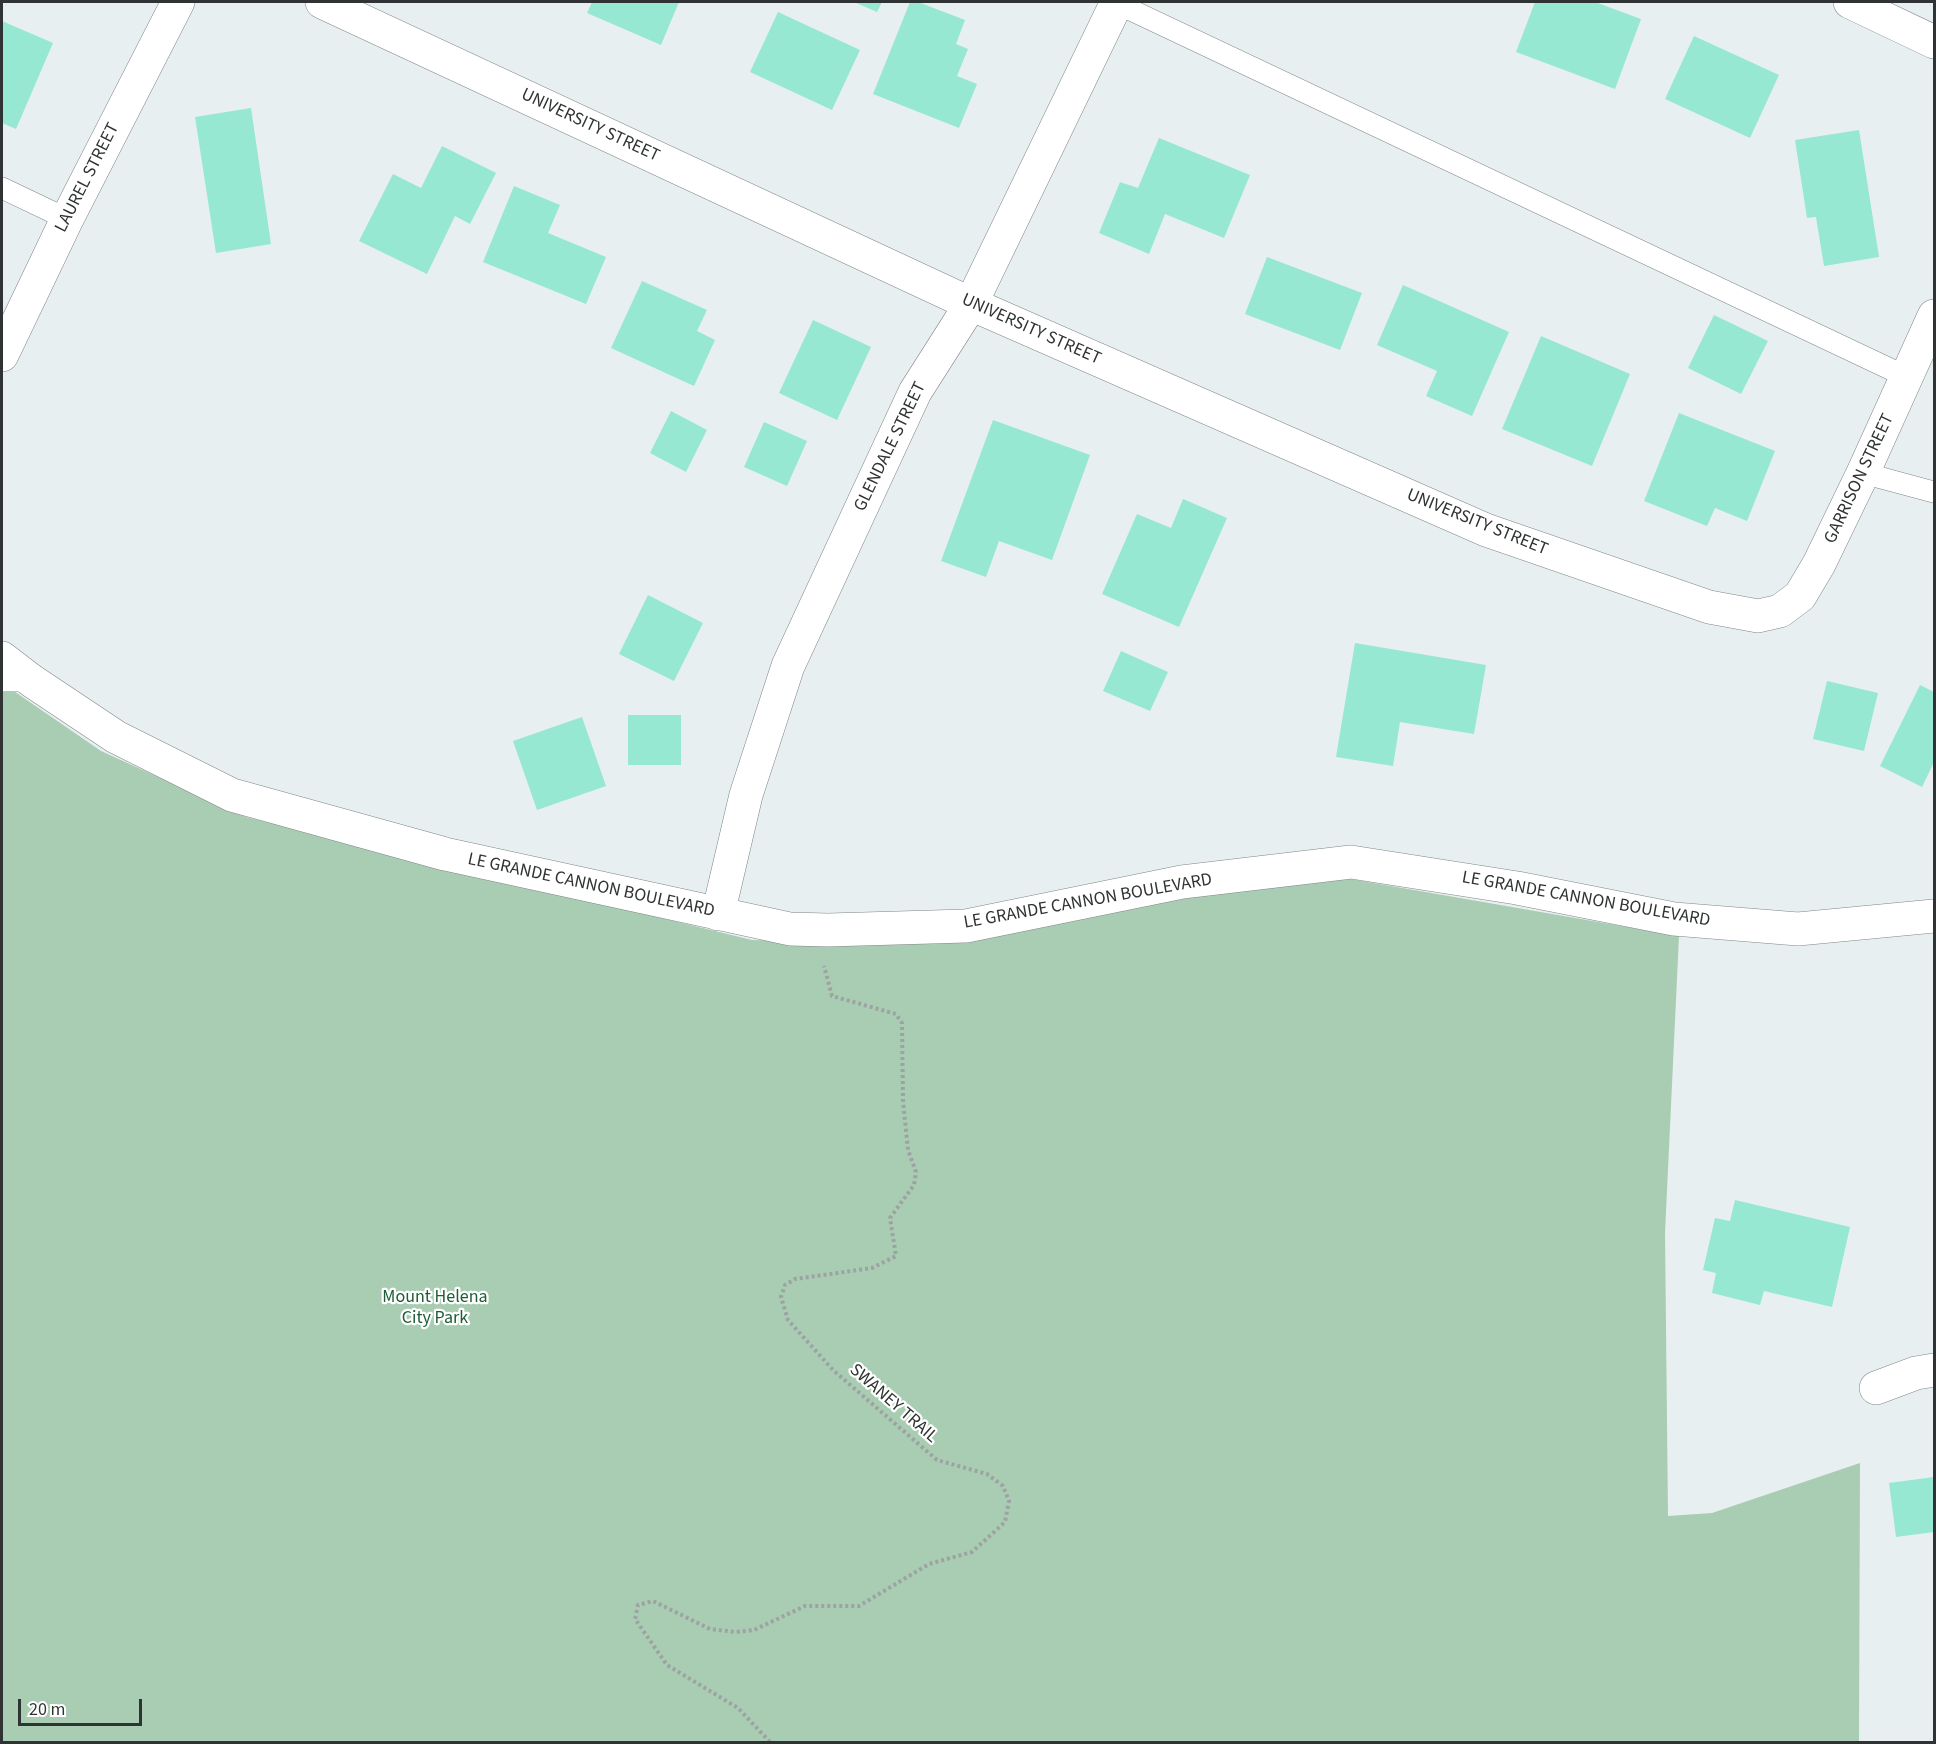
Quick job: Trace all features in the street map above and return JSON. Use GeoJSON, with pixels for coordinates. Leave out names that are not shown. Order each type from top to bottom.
{"type":"FeatureCollection","features":[{"type":"Feature","properties":{"kind":"street","name":"LAUREL STREET"},"geometry":{"type":"LineString","coordinates":[[2,355],[67,219],[178,2]]}},
{"type":"Feature","properties":{"kind":"street","name":"UNIVERSITY STREET"},"geometry":{"type":"LineString","coordinates":[[322,2],[971,304],[1486,530],[1709,607],[1758,616]]}},
{"type":"Feature","properties":{"kind":"street","name":"GLENDALE STREET"},"geometry":{"type":"LineString","coordinates":[[718,914],[746,795],[788,666],[915,392],[971,304],[1116,2]]}},
{"type":"Feature","properties":{"kind":"street"},"geometry":{"type":"LineString","coordinates":[[1850,2],[1935,42]]}},
{"type":"Feature","properties":{"kind":"street","name":"GARRISON STREET"},"geometry":{"type":"LineString","coordinates":[[1758,616],[1780,611],[1800,596],[1819,564],[1935,316]]}},
{"type":"Feature","properties":{"kind":"street","name":"LE GRANDE CANNON BOULEVARD"},"geometry":{"type":"LineString","coordinates":[[2,658],[16,681],[116,737],[232,795],[445,854],[790,929],[966,926],[1182,882],[1351,862],[1517,888],[1674,919],[1798,929],[1935,916]]}},
{"type":"Feature","properties":{"kind":"street"},"geometry":{"type":"LineString","coordinates":[[1876,1388],[1916,1373],[1935,1370]]}},
{"type":"Feature","properties":{"kind":"lane"},"geometry":{"type":"LineString","coordinates":[[1116,2],[1907,377]]}},
{"type":"Feature","properties":{"kind":"lane"},"geometry":{"type":"LineString","coordinates":[[2,188],[67,219]]}},
{"type":"Feature","properties":{"kind":"lane"},"geometry":{"type":"LineString","coordinates":[[1863,473],[1935,492]]}},
{"type":"Feature","properties":{"kind":"path","name":"SWANEY TRAIL"},"geometry":{"type":"LineString","coordinates":[[770,1743],[738,1708],[667,1665],[635,1619],[638,1605],[653,1601],[710,1629],[736,1632],[754,1630],[805,1606],[859,1606],[929,1564],[972,1552],[1005,1522],[1009,1501],[1003,1486],[987,1473],[937,1460],[833,1370],[788,1320],[781,1297],[784,1285],[795,1279],[872,1268],[896,1256],[890,1218],[914,1185],[916,1172],[908,1150],[904,1111],[902,1023],[896,1014],[832,996],[822,962],[828,930]]}},
{"type":"Feature","properties":{"kind":"green space","name":"Mount Helena City Park"},"geometry":{"type":"Polygon","coordinates":[[[2,683],[101,751],[246,817],[752,940],[868,942],[1207,889],[1339,877],[1679,936],[1665,1233],[1668,1516],[1712,1513],[1860,1463],[1859,1742],[2,1742],[2,683]]]}},
{"type":"Feature","properties":{"kind":"building"},"geometry":{"type":"Polygon","coordinates":[[[592,2],[679,2],[661,45],[587,13],[592,2]]]}},
{"type":"Feature","properties":{"kind":"building"},"geometry":{"type":"Polygon","coordinates":[[[854,2],[882,2],[877,12],[854,2]]]}},
{"type":"Feature","properties":{"kind":"building"},"geometry":{"type":"Polygon","coordinates":[[[910,2],[918,2],[965,20],[956,44],[968,49],[957,76],[977,84],[959,128],[873,94],[910,2]]]}},
{"type":"Feature","properties":{"kind":"building"},"geometry":{"type":"Polygon","coordinates":[[[1535,2],[1595,2],[1641,19],[1615,89],[1516,52],[1535,2]]]}},
{"type":"Feature","properties":{"kind":"building"},"geometry":{"type":"Polygon","coordinates":[[[778,12],[860,50],[832,110],[750,72],[778,12]]]}},
{"type":"Feature","properties":{"kind":"building"},"geometry":{"type":"Polygon","coordinates":[[[2,21],[53,43],[16,129],[2,123],[2,21]]]}},
{"type":"Feature","properties":{"kind":"building"},"geometry":{"type":"Polygon","coordinates":[[[1694,36],[1779,75],[1750,138],[1665,99],[1694,36]]]}},
{"type":"Feature","properties":{"kind":"building"},"geometry":{"type":"Polygon","coordinates":[[[251,108],[271,244],[216,253],[195,117],[251,108]]]}},
{"type":"Feature","properties":{"kind":"building"},"geometry":{"type":"Polygon","coordinates":[[[1859,130],[1879,257],[1824,266],[1816,217],[1807,218],[1795,140],[1859,130]]]}},
{"type":"Feature","properties":{"kind":"building"},"geometry":{"type":"Polygon","coordinates":[[[1159,138],[1250,175],[1224,238],[1165,214],[1149,254],[1099,233],[1120,182],[1138,188],[1159,138]]]}},
{"type":"Feature","properties":{"kind":"building"},"geometry":{"type":"Polygon","coordinates":[[[442,146],[496,173],[470,224],[455,216],[427,274],[359,241],[393,174],[421,188],[442,146]]]}},
{"type":"Feature","properties":{"kind":"building"},"geometry":{"type":"Polygon","coordinates":[[[514,186],[560,205],[548,233],[606,257],[586,304],[483,262],[514,186]]]}},
{"type":"Feature","properties":{"kind":"building"},"geometry":{"type":"Polygon","coordinates":[[[1267,257],[1362,293],[1340,350],[1245,314],[1267,257]]]}},
{"type":"Feature","properties":{"kind":"building"},"geometry":{"type":"Polygon","coordinates":[[[642,281],[707,310],[697,331],[715,340],[694,386],[611,348],[642,281]]]}},
{"type":"Feature","properties":{"kind":"building"},"geometry":{"type":"Polygon","coordinates":[[[1403,285],[1509,332],[1472,416],[1426,396],[1437,371],[1377,345],[1403,285]]]}},
{"type":"Feature","properties":{"kind":"building"},"geometry":{"type":"Polygon","coordinates":[[[1714,315],[1768,341],[1741,394],[1688,368],[1714,315]]]}},
{"type":"Feature","properties":{"kind":"building"},"geometry":{"type":"Polygon","coordinates":[[[813,320],[871,347],[837,420],[779,393],[813,320]]]}},
{"type":"Feature","properties":{"kind":"building"},"geometry":{"type":"Polygon","coordinates":[[[1541,336],[1630,374],[1592,466],[1502,429],[1541,336]]]}},
{"type":"Feature","properties":{"kind":"building"},"geometry":{"type":"Polygon","coordinates":[[[671,411],[707,430],[686,472],[650,453],[671,411]]]}},
{"type":"Feature","properties":{"kind":"building"},"geometry":{"type":"Polygon","coordinates":[[[1679,413],[1775,451],[1747,521],[1715,508],[1707,526],[1644,501],[1679,413]]]}},
{"type":"Feature","properties":{"kind":"building"},"geometry":{"type":"Polygon","coordinates":[[[993,420],[1090,455],[1052,560],[999,541],[986,577],[941,561],[993,420]]]}},
{"type":"Feature","properties":{"kind":"building"},"geometry":{"type":"Polygon","coordinates":[[[764,422],[807,441],[787,486],[744,467],[764,422]]]}},
{"type":"Feature","properties":{"kind":"building"},"geometry":{"type":"Polygon","coordinates":[[[1183,499],[1227,518],[1179,627],[1102,594],[1137,514],[1171,528],[1183,499]]]}},
{"type":"Feature","properties":{"kind":"building"},"geometry":{"type":"Polygon","coordinates":[[[648,595],[703,623],[674,681],[619,654],[648,595]]]}},
{"type":"Feature","properties":{"kind":"building"},"geometry":{"type":"Polygon","coordinates":[[[1355,643],[1486,665],[1474,734],[1400,722],[1393,766],[1336,757],[1355,643]]]}},
{"type":"Feature","properties":{"kind":"building"},"geometry":{"type":"Polygon","coordinates":[[[1121,651],[1168,672],[1150,711],[1103,691],[1121,651]]]}},
{"type":"Feature","properties":{"kind":"building"},"geometry":{"type":"Polygon","coordinates":[[[1827,681],[1878,693],[1864,751],[1813,739],[1827,681]]]}},
{"type":"Feature","properties":{"kind":"building"},"geometry":{"type":"Polygon","coordinates":[[[1920,685],[1934,692],[1934,762],[1922,787],[1880,766],[1920,685]]]}},
{"type":"Feature","properties":{"kind":"building"},"geometry":{"type":"Polygon","coordinates":[[[628,715],[681,715],[681,765],[628,765],[628,715]]]}},
{"type":"Feature","properties":{"kind":"building"},"geometry":{"type":"Polygon","coordinates":[[[582,717],[606,786],[537,810],[513,741],[582,717]]]}},
{"type":"Feature","properties":{"kind":"building"},"geometry":{"type":"Polygon","coordinates":[[[1735,1200],[1850,1227],[1832,1307],[1764,1291],[1760,1305],[1712,1293],[1716,1273],[1703,1270],[1715,1218],[1730,1221],[1735,1200]]]}},
{"type":"Feature","properties":{"kind":"building"},"geometry":{"type":"Polygon","coordinates":[[[1934,1477],[1934,1532],[1896,1537],[1889,1483],[1934,1477]]]}}]}
